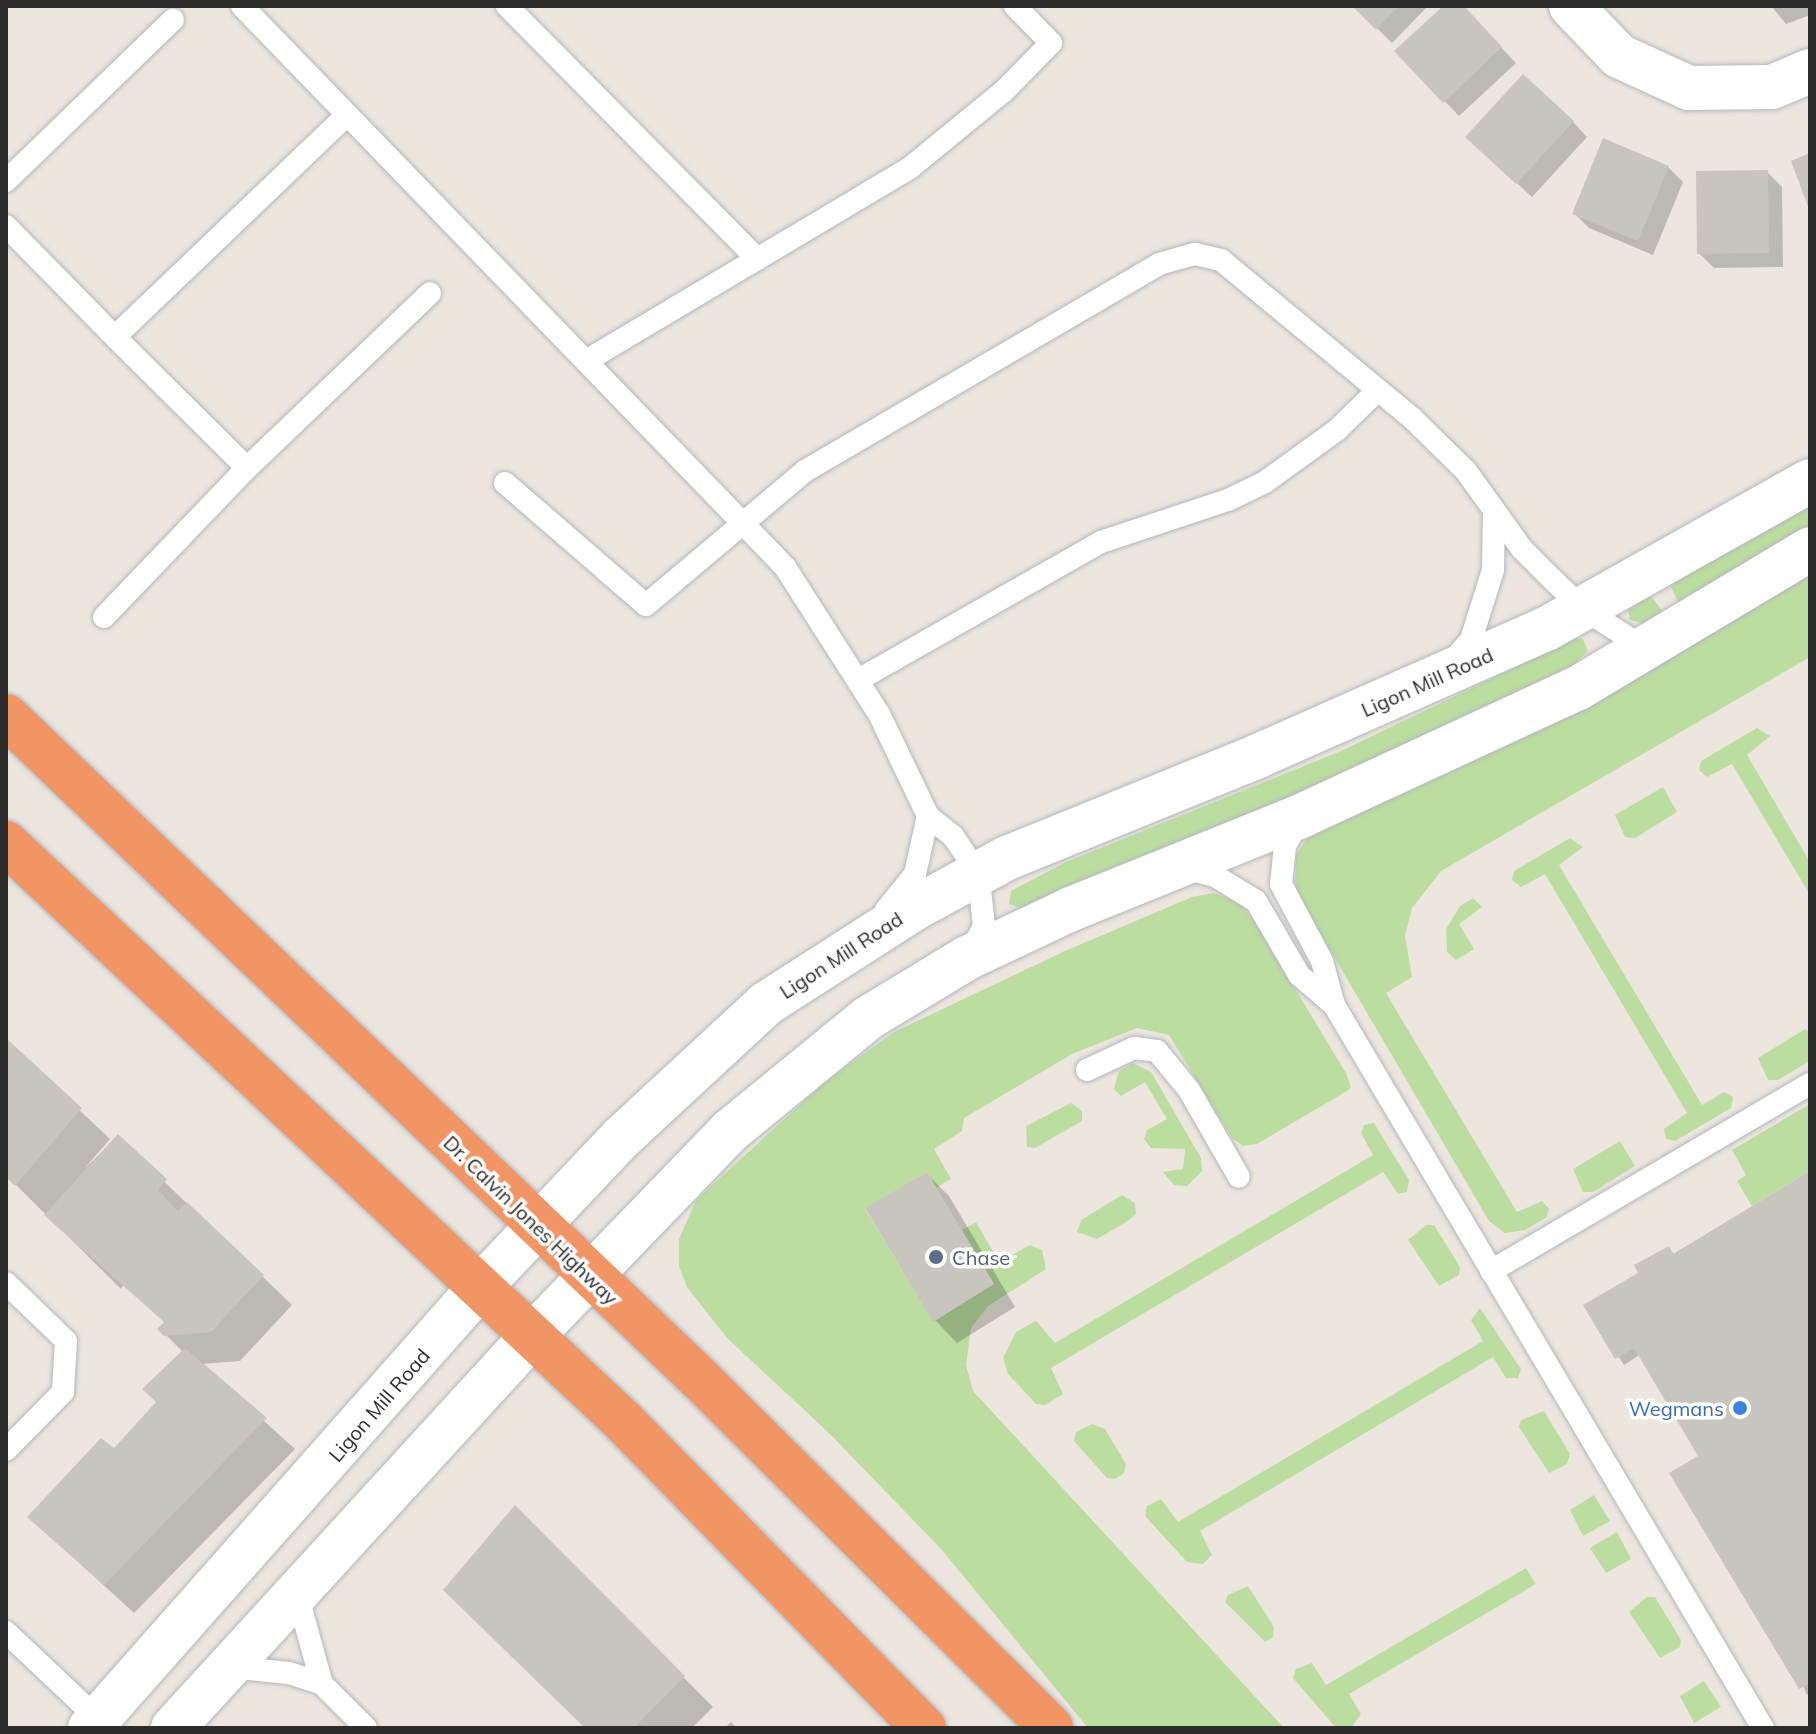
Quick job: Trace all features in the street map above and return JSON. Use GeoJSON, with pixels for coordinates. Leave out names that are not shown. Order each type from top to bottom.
{"type":"FeatureCollection","features":[{"type":"Feature","properties":{"kind":"highway","name":"Dr. Calvin Jones Highway"},"geometry":{"type":"LineString","coordinates":[[6,716],[588,1274],[1051,1728]]}},
{"type":"Feature","properties":{"kind":"highway"},"geometry":{"type":"LineString","coordinates":[[6,843],[532,1336],[924,1728]]}},
{"type":"Feature","properties":{"kind":"main road"},"geometry":{"type":"LineString","coordinates":[[1571,6],[1619,56],[1689,88],[1772,87],[1810,71]]}},
{"type":"Feature","properties":{"kind":"main road","name":"Ligon Mill Road"},"geometry":{"type":"LineString","coordinates":[[94,1724],[480,1287],[710,1053],[767,1003],[978,873],[1080,826],[1435,681],[1583,609],[1810,481]]}},
{"type":"Feature","properties":{"kind":"main road"},"geometry":{"type":"LineString","coordinates":[[173,1728],[588,1274],[730,1131],[868,1018],[967,958],[1177,866],[1301,816],[1578,688],[1810,549]]}},
{"type":"Feature","properties":{"kind":"lane"},"geometry":{"type":"LineString","coordinates":[[242,6],[785,567],[858,680],[928,816],[953,836],[978,873],[984,926],[967,958]]}},
{"type":"Feature","properties":{"kind":"lane"},"geometry":{"type":"LineString","coordinates":[[507,6],[757,259]]}},
{"type":"Feature","properties":{"kind":"lane"},"geometry":{"type":"LineString","coordinates":[[586,361],[911,167],[1004,91],[1051,43],[1015,6]]}},
{"type":"Feature","properties":{"kind":"lane"},"geometry":{"type":"LineString","coordinates":[[6,181],[173,20]]}},
{"type":"Feature","properties":{"kind":"lane"},"geometry":{"type":"LineString","coordinates":[[115,337],[347,115]]}},
{"type":"Feature","properties":{"kind":"lane"},"geometry":{"type":"LineString","coordinates":[[9,234],[247,468]]}},
{"type":"Feature","properties":{"kind":"lane"},"geometry":{"type":"LineString","coordinates":[[505,483],[646,605],[805,471],[1159,264],[1195,254],[1221,260],[1378,390],[1466,471],[1522,549],[1583,609],[1645,648]]}},
{"type":"Feature","properties":{"kind":"lane"},"geometry":{"type":"LineString","coordinates":[[104,617],[247,468],[430,293]]}},
{"type":"Feature","properties":{"kind":"lane"},"geometry":{"type":"LineString","coordinates":[[858,680],[1101,542],[1228,500],[1265,482],[1337,430],[1378,390]]}},
{"type":"Feature","properties":{"kind":"lane"},"geometry":{"type":"LineString","coordinates":[[1435,681],[1471,640],[1493,570],[1494,512]]}},
{"type":"Feature","properties":{"kind":"lane"},"geometry":{"type":"LineString","coordinates":[[839,956],[900,896],[915,874],[928,816]]}},
{"type":"Feature","properties":{"kind":"lane"},"geometry":{"type":"LineString","coordinates":[[1301,816],[1285,846],[1281,884],[1322,961],[1334,1005],[1763,1728]]}},
{"type":"Feature","properties":{"kind":"lane"},"geometry":{"type":"LineString","coordinates":[[1177,866],[1215,876],[1256,901],[1299,975],[1334,1005]]}},
{"type":"Feature","properties":{"kind":"lane"},"geometry":{"type":"LineString","coordinates":[[1087,1070],[1134,1048],[1157,1051],[1189,1090],[1239,1177]]}},
{"type":"Feature","properties":{"kind":"lane"},"geometry":{"type":"LineString","coordinates":[[1491,1271],[1810,1084]]}},
{"type":"Feature","properties":{"kind":"lane"},"geometry":{"type":"LineString","coordinates":[[6,1283],[66,1341],[63,1392],[6,1450]]}},
{"type":"Feature","properties":{"kind":"lane"},"geometry":{"type":"LineString","coordinates":[[297,1594],[322,1684]]}},
{"type":"Feature","properties":{"kind":"lane"},"geometry":{"type":"LineString","coordinates":[[6,1632],[94,1724]]}},
{"type":"Feature","properties":{"kind":"lane"},"geometry":{"type":"LineString","coordinates":[[230,1667],[289,1673],[322,1684],[366,1728]]}},
{"type":"Feature","properties":{"kind":"lane"},"geometry":{"type":"LineString","coordinates":[[883,1686],[906,1728]]}},
{"type":"Feature","properties":{"kind":"green space"},"geometry":{"type":"Polygon","coordinates":[[[1810,501],[1810,528],[1678,602],[1670,585],[1810,501]]]}},
{"type":"Feature","properties":{"kind":"green space"},"geometry":{"type":"Polygon","coordinates":[[[1810,574],[1810,657],[1441,871],[1412,908],[1405,936],[1412,977],[1386,993],[1517,1212],[1542,1201],[1549,1209],[1547,1217],[1525,1230],[1505,1233],[1489,1221],[1295,890],[1296,855],[1309,835],[1538,729],[1810,574]]]}},
{"type":"Feature","properties":{"kind":"green space"},"geometry":{"type":"Polygon","coordinates":[[[1651,596],[1663,612],[1647,624],[1630,620],[1628,610],[1651,596]]]}},
{"type":"Feature","properties":{"kind":"green space"},"geometry":{"type":"Polygon","coordinates":[[[1576,638],[1583,639],[1588,651],[1566,671],[1352,773],[1023,909],[1009,904],[1011,891],[1066,862],[1341,751],[1576,638]]]}},
{"type":"Feature","properties":{"kind":"green space"},"geometry":{"type":"Polygon","coordinates":[[[1757,728],[1770,736],[1747,755],[1810,862],[1810,895],[1732,764],[1707,777],[1699,770],[1701,761],[1757,728]]]}},
{"type":"Feature","properties":{"kind":"green space"},"geometry":{"type":"Polygon","coordinates":[[[1663,787],[1677,812],[1635,838],[1625,837],[1615,815],[1663,787]]]}},
{"type":"Feature","properties":{"kind":"green space"},"geometry":{"type":"Polygon","coordinates":[[[1570,838],[1583,847],[1559,865],[1702,1105],[1724,1092],[1733,1097],[1731,1108],[1675,1141],[1666,1139],[1664,1129],[1687,1113],[1545,874],[1521,887],[1512,880],[1514,871],[1570,838]]]}},
{"type":"Feature","properties":{"kind":"green space"},"geometry":{"type":"Polygon","coordinates":[[[1213,893],[1238,902],[1255,922],[1346,1073],[1351,1087],[1347,1091],[1257,1144],[1243,1146],[1232,1138],[1169,1035],[1137,1028],[1072,1054],[964,1118],[962,1131],[934,1149],[951,1179],[936,1188],[927,1172],[865,1209],[933,1321],[994,1284],[962,1230],[976,1222],[999,1262],[1030,1245],[1042,1250],[1046,1269],[988,1306],[971,1328],[966,1365],[973,1391],[1284,1728],[1088,1728],[942,1550],[830,1434],[727,1338],[687,1287],[679,1266],[679,1239],[696,1200],[826,1081],[894,1032],[1065,951],[1192,897],[1213,893]]]}},
{"type":"Feature","properties":{"kind":"green space"},"geometry":{"type":"Polygon","coordinates":[[[1473,898],[1482,907],[1459,924],[1474,949],[1456,960],[1447,952],[1446,929],[1460,906],[1473,898]]]}},
{"type":"Feature","properties":{"kind":"green space"},"geometry":{"type":"Polygon","coordinates":[[[1805,1029],[1810,1033],[1810,1061],[1778,1080],[1768,1080],[1758,1058],[1805,1029]]]}},
{"type":"Feature","properties":{"kind":"green space"},"geometry":{"type":"Polygon","coordinates":[[[1133,1063],[1151,1072],[1201,1158],[1202,1171],[1187,1186],[1174,1185],[1163,1172],[1183,1169],[1185,1149],[1151,1148],[1144,1139],[1147,1130],[1167,1119],[1145,1082],[1121,1096],[1114,1089],[1119,1071],[1133,1063]]]}},
{"type":"Feature","properties":{"kind":"green space"},"geometry":{"type":"Polygon","coordinates":[[[1071,1103],[1082,1111],[1082,1121],[1035,1148],[1027,1147],[1026,1126],[1071,1103]]]}},
{"type":"Feature","properties":{"kind":"green space"},"geometry":{"type":"Polygon","coordinates":[[[1810,1104],[1810,1171],[1752,1206],[1737,1181],[1746,1175],[1732,1150],[1810,1104]]]}},
{"type":"Feature","properties":{"kind":"green space"},"geometry":{"type":"Polygon","coordinates":[[[1374,1123],[1409,1180],[1407,1192],[1398,1194],[1383,1172],[1051,1368],[1063,1394],[1045,1405],[1036,1404],[1008,1374],[1003,1358],[1016,1332],[1036,1321],[1055,1343],[1373,1155],[1361,1133],[1364,1125],[1374,1123]]]}},
{"type":"Feature","properties":{"kind":"green space"},"geometry":{"type":"Polygon","coordinates":[[[1620,1141],[1635,1166],[1593,1192],[1583,1192],[1573,1169],[1620,1141]]]}},
{"type":"Feature","properties":{"kind":"green space"},"geometry":{"type":"Polygon","coordinates":[[[1122,1195],[1135,1203],[1136,1214],[1128,1221],[1097,1239],[1077,1232],[1081,1220],[1122,1195]]]}},
{"type":"Feature","properties":{"kind":"green space"},"geometry":{"type":"Polygon","coordinates":[[[1426,1225],[1434,1225],[1460,1267],[1459,1275],[1439,1286],[1408,1240],[1426,1225]]]}},
{"type":"Feature","properties":{"kind":"green space"},"geometry":{"type":"Polygon","coordinates":[[[1480,1308],[1521,1369],[1518,1378],[1506,1378],[1493,1357],[1200,1531],[1212,1555],[1203,1564],[1187,1562],[1145,1516],[1147,1506],[1161,1499],[1178,1522],[1483,1341],[1471,1320],[1480,1308]]]}},
{"type":"Feature","properties":{"kind":"green space"},"geometry":{"type":"Polygon","coordinates":[[[1544,1411],[1570,1454],[1567,1464],[1549,1473],[1519,1427],[1521,1420],[1544,1411]]]}},
{"type":"Feature","properties":{"kind":"green space"},"geometry":{"type":"Polygon","coordinates":[[[1092,1424],[1105,1429],[1126,1464],[1124,1473],[1115,1479],[1107,1478],[1074,1441],[1076,1432],[1092,1424]]]}},
{"type":"Feature","properties":{"kind":"green space"},"geometry":{"type":"Polygon","coordinates":[[[1594,1495],[1610,1521],[1583,1536],[1570,1510],[1594,1495]]]}},
{"type":"Feature","properties":{"kind":"green space"},"geometry":{"type":"Polygon","coordinates":[[[1617,1532],[1631,1559],[1606,1573],[1590,1548],[1617,1532]]]}},
{"type":"Feature","properties":{"kind":"green space"},"geometry":{"type":"Polygon","coordinates":[[[1526,1568],[1536,1584],[1349,1694],[1361,1714],[1351,1728],[1336,1728],[1293,1678],[1296,1669],[1312,1663],[1326,1685],[1526,1568]]]}},
{"type":"Feature","properties":{"kind":"green space"},"geometry":{"type":"Polygon","coordinates":[[[1248,1586],[1274,1627],[1273,1637],[1265,1642],[1225,1602],[1228,1595],[1248,1586]]]}},
{"type":"Feature","properties":{"kind":"green space"},"geometry":{"type":"Polygon","coordinates":[[[1647,1597],[1655,1597],[1681,1640],[1680,1647],[1660,1658],[1629,1612],[1647,1597]]]}},
{"type":"Feature","properties":{"kind":"green space"},"geometry":{"type":"Polygon","coordinates":[[[1704,1681],[1721,1707],[1694,1723],[1680,1696],[1704,1681]]]}},
{"type":"Feature","properties":{"kind":"building"},"geometry":{"type":"Polygon","coordinates":[[[1352,6],[1399,6],[1376,30],[1352,6]]]}},
{"type":"Feature","properties":{"kind":"building"},"geometry":{"type":"Polygon","coordinates":[[[1443,6],[1464,6],[1502,47],[1443,103],[1394,51],[1443,6]]]}},
{"type":"Feature","properties":{"kind":"building"},"geometry":{"type":"Polygon","coordinates":[[[1523,74],[1574,121],[1516,184],[1465,137],[1523,74]]]}},
{"type":"Feature","properties":{"kind":"building"},"geometry":{"type":"Polygon","coordinates":[[[1603,138],[1669,166],[1638,241],[1572,214],[1603,138]]]}},
{"type":"Feature","properties":{"kind":"building"},"geometry":{"type":"Polygon","coordinates":[[[1810,153],[1810,212],[1791,161],[1810,153]]]}},
{"type":"Feature","properties":{"kind":"building"},"geometry":{"type":"Polygon","coordinates":[[[1768,170],[1769,253],[1697,254],[1696,171],[1768,170]]]}},
{"type":"Feature","properties":{"kind":"building"},"geometry":{"type":"Polygon","coordinates":[[[6,1038],[82,1108],[15,1186],[6,1177],[6,1038]]]}},
{"type":"Feature","properties":{"kind":"building"},"geometry":{"type":"Polygon","coordinates":[[[118,1134],[167,1179],[158,1190],[178,1211],[187,1202],[264,1275],[211,1332],[164,1336],[157,1329],[164,1322],[44,1215],[118,1134]]]}},
{"type":"Feature","properties":{"kind":"building","name":"Wegmans"},"geometry":{"type":"Polygon","coordinates":[[[1810,1171],[1810,1683],[1799,1689],[1669,1473],[1698,1456],[1634,1348],[1615,1359],[1583,1305],[1638,1273],[1634,1265],[1669,1246],[1673,1254],[1810,1171]]]}},
{"type":"Feature","properties":{"kind":"building","name":"Chase"},"geometry":{"type":"Polygon","coordinates":[[[927,1172],[994,1284],[933,1322],[865,1208],[927,1172]]]}},
{"type":"Feature","properties":{"kind":"building"},"geometry":{"type":"Polygon","coordinates":[[[185,1348],[267,1418],[104,1585],[27,1517],[101,1438],[114,1448],[156,1402],[142,1389],[185,1348]]]}},
{"type":"Feature","properties":{"kind":"building"},"geometry":{"type":"Polygon","coordinates":[[[515,1505],[685,1676],[634,1728],[585,1728],[443,1590],[515,1505]]]}},
{"type":"Feature","properties":{"kind":"place","name":"Chase"},"geometry":{"type":"Point","coordinates":[936,1257]}},
{"type":"Feature","properties":{"kind":"place","name":"Wegmans"},"geometry":{"type":"Point","coordinates":[1740,1408]}}]}
